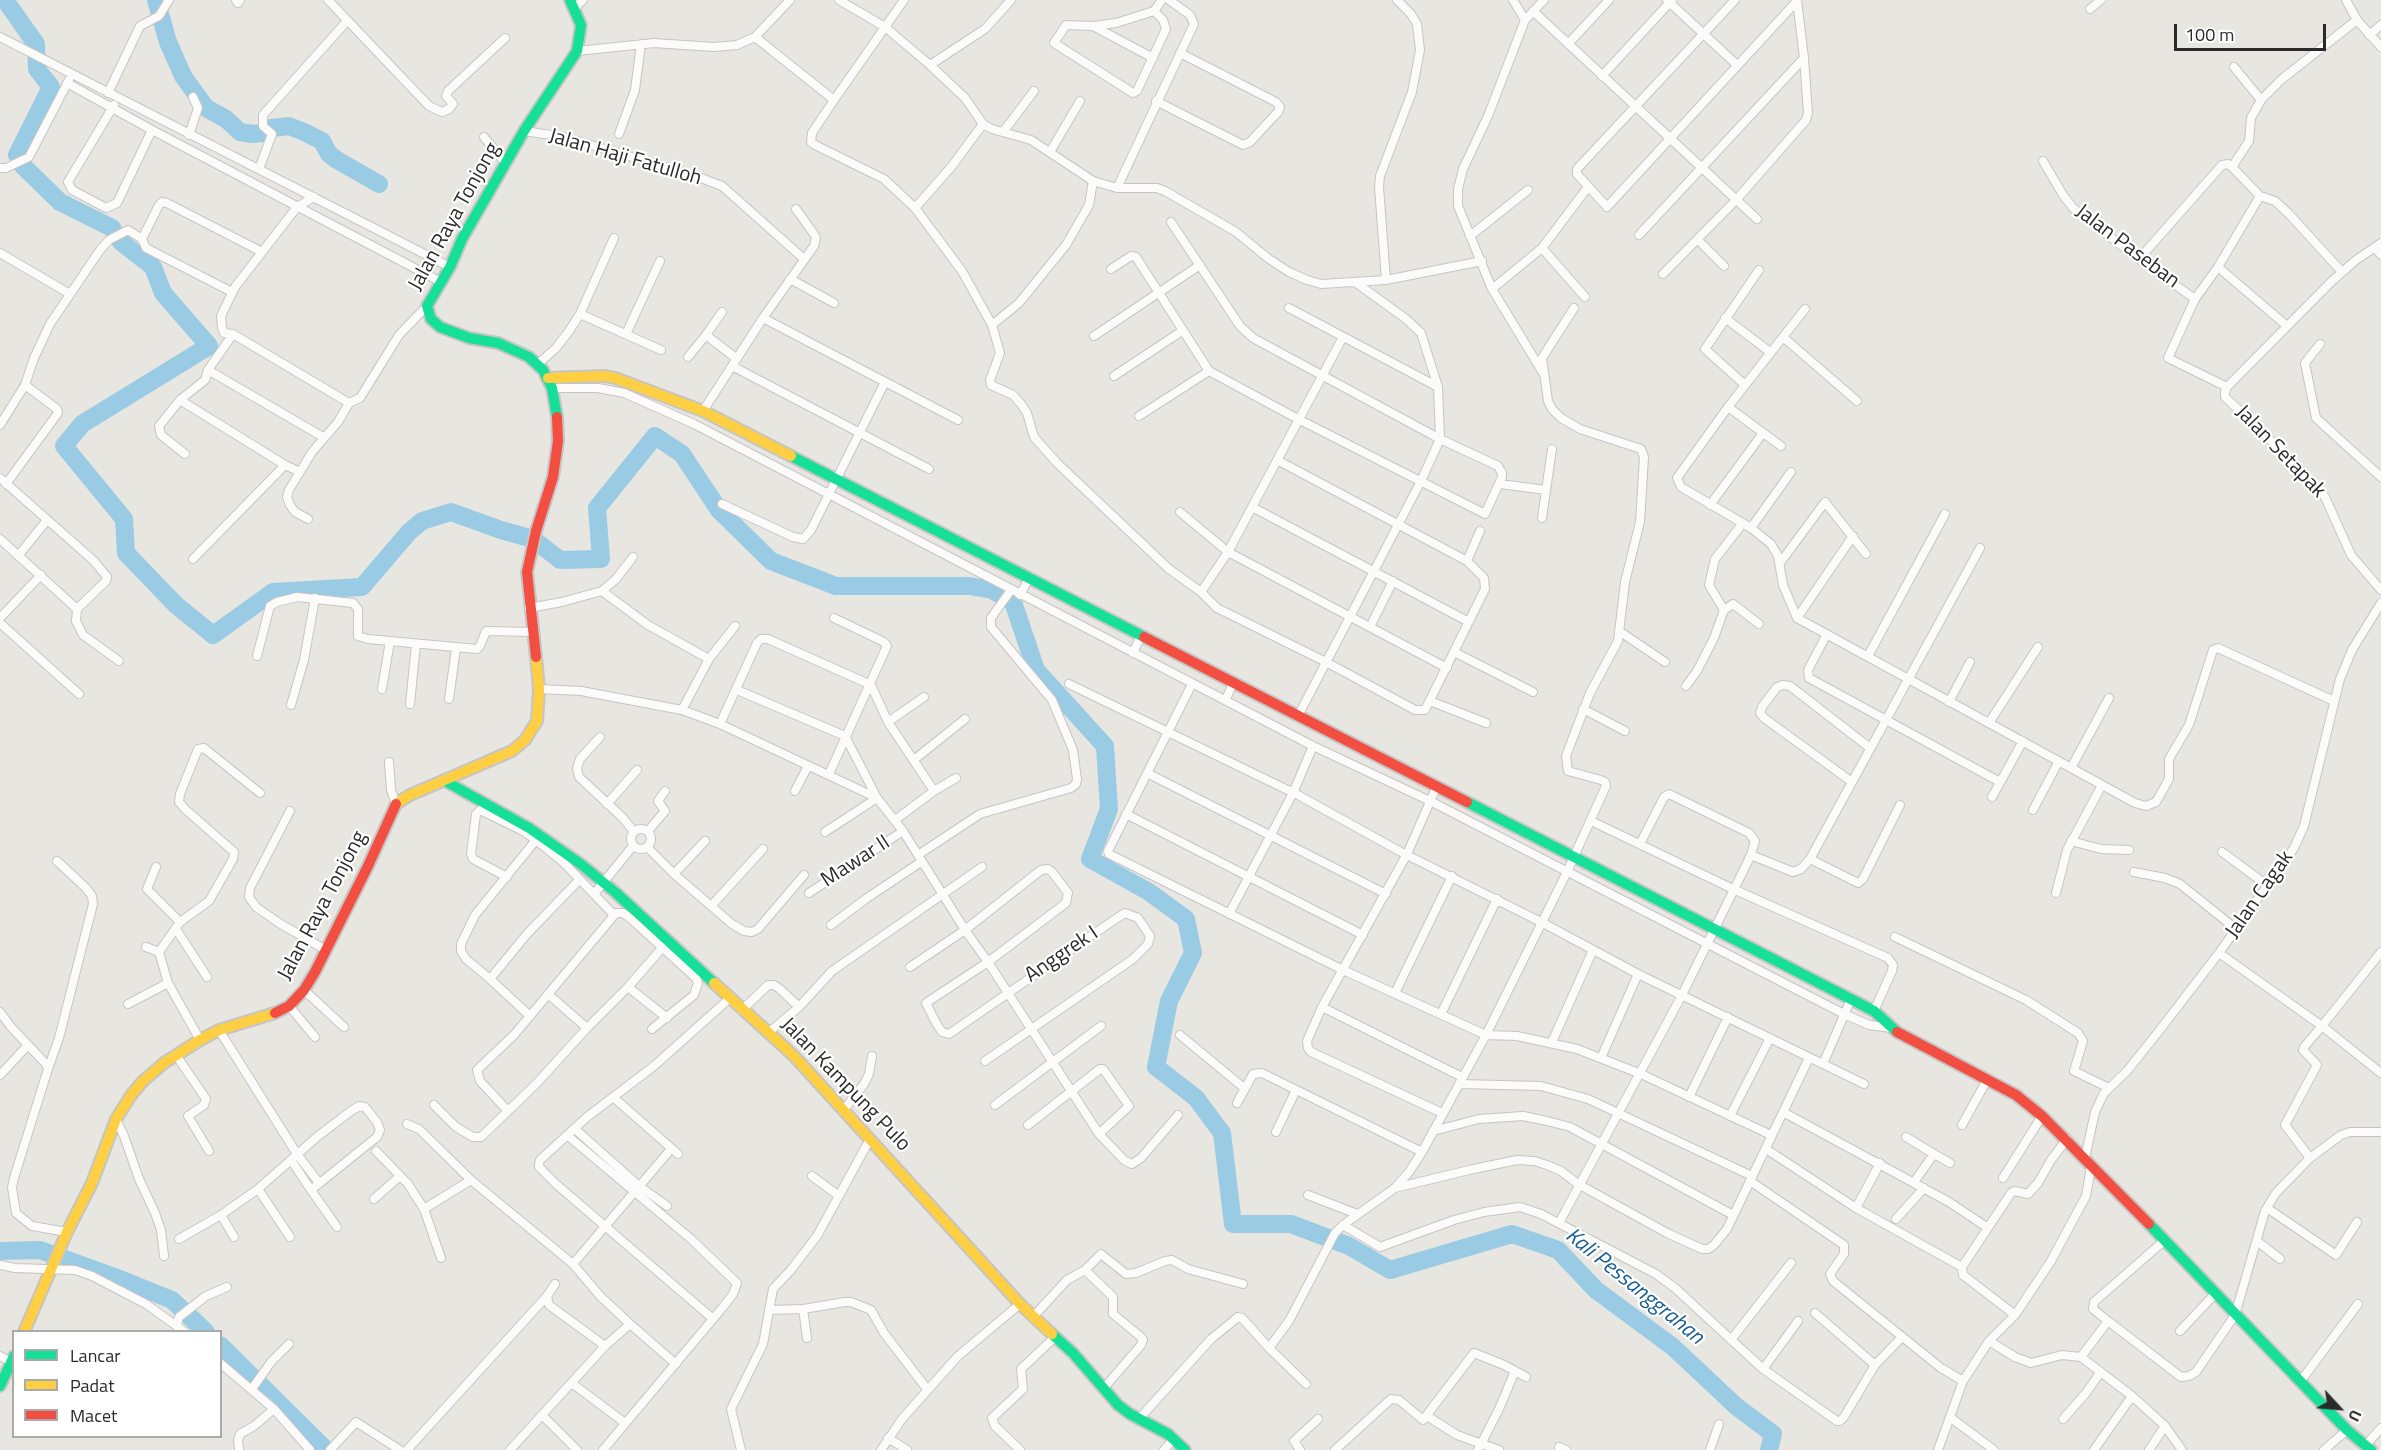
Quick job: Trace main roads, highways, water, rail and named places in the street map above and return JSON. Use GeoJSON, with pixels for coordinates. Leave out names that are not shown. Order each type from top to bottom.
{"type":"FeatureCollection","features":[{"type":"Feature","properties":{"kind":"waterway","name":"Kali Pessanggrahan"},"geometry":{"type":"LineString","coordinates":[[5,0],[36,44],[37,69],[51,87],[17,155],[23,166],[60,202],[112,228],[121,242],[153,267],[163,293],[209,346],[82,424],[64,446],[124,519],[126,553],[176,605],[213,635],[273,592],[362,587],[409,532],[422,521],[451,512],[533,539],[560,560],[601,559],[597,508],[655,436],[682,454],[719,510],[771,561],[836,586],[970,586],[992,590],[1013,602],[1036,670],[1105,746],[1109,809],[1090,859],[1149,892],[1186,919],[1193,953],[1169,1001],[1156,1067],[1196,1098],[1222,1133],[1233,1224],[1291,1224],[1349,1246],[1390,1270],[1512,1234],[1558,1250],[1596,1290],[1673,1347],[1737,1407],[1773,1434],[1769,1450]]}},
{"type":"Feature","properties":{"kind":"waterway"},"geometry":{"type":"LineString","coordinates":[[156,0],[168,42],[183,76],[206,108],[226,119],[240,132],[263,133],[272,128],[289,126],[304,132],[322,141],[329,154],[337,160],[379,184]]}},
{"type":"Feature","properties":{"kind":"waterway"},"geometry":{"type":"LineString","coordinates":[[0,1251],[40,1250],[125,1281],[172,1300],[204,1330]]}},
{"type":"Feature","properties":{"kind":"waterway"},"geometry":{"type":"LineString","coordinates":[[222,1347],[326,1450]]}}]}
